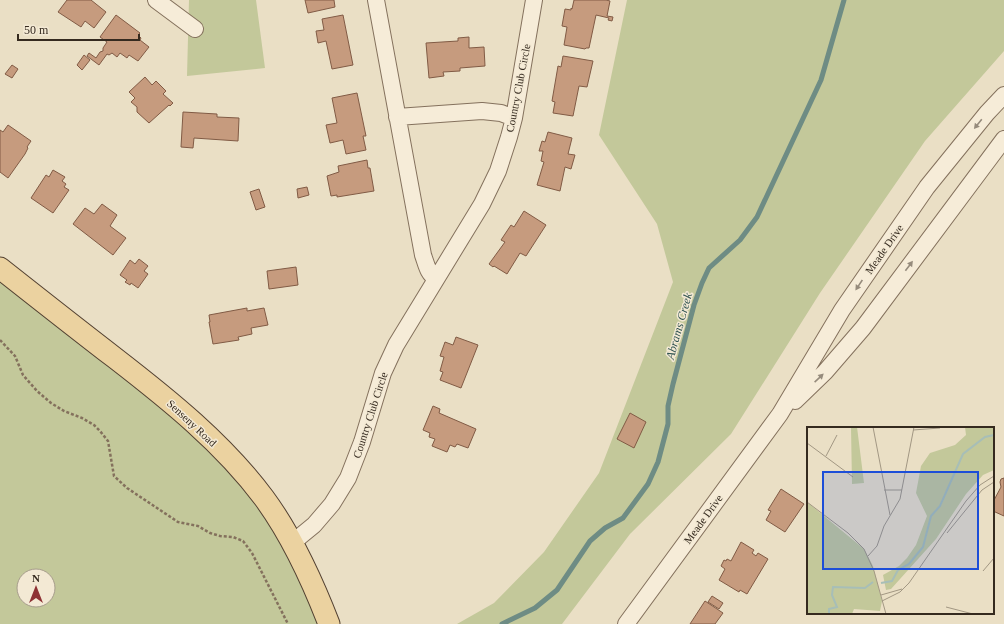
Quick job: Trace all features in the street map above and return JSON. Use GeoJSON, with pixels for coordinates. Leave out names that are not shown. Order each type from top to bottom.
{"type":"FeatureCollection","features":[{"type":"Feature","properties":{"kind":"main road","name":"Senseny Road"},"geometry":{"type":"LineString","coordinates":[[0,268],[161,394],[227,455],[264,498],[292,543],[310,578],[329,624]]}},
{"type":"Feature","properties":{"kind":"street"},"geometry":{"type":"LineString","coordinates":[[156,0],[195,29]]}},
{"type":"Feature","properties":{"kind":"street"},"geometry":{"type":"LineString","coordinates":[[376,0],[423,255],[428,271],[432,277],[436,278]]}},
{"type":"Feature","properties":{"kind":"street","name":"Country Club Circle"},"geometry":{"type":"LineString","coordinates":[[292,543],[314,525],[328,510],[348,478],[362,442],[383,373],[396,345],[482,204],[498,171],[514,118],[534,0]]}},
{"type":"Feature","properties":{"kind":"street","name":"Meade Drive"},"geometry":{"type":"LineString","coordinates":[[626,624],[780,414],[842,310],[927,187],[987,113],[1004,95]]}},
{"type":"Feature","properties":{"kind":"street"},"geometry":{"type":"LineString","coordinates":[[397,117],[482,111],[501,113],[514,118]]}},
{"type":"Feature","properties":{"kind":"street","name":"Meade Drive"},"geometry":{"type":"LineString","coordinates":[[780,414],[825,372],[863,328],[1004,139]]}},
{"type":"Feature","properties":{"kind":"path"},"geometry":{"type":"LineString","coordinates":[[0,340],[14,356],[23,375],[37,391],[51,403],[64,411],[82,418],[100,430],[108,441],[114,476],[127,488],[178,522],[198,526],[210,533],[220,536],[233,537],[243,541],[252,553],[288,624]]}},
{"type":"Feature","properties":{"kind":"green space"},"geometry":{"type":"Polygon","coordinates":[[[189,0],[256,0],[265,68],[187,76],[189,0]]]}},
{"type":"Feature","properties":{"kind":"green space"},"geometry":{"type":"Polygon","coordinates":[[[627,0],[1004,0],[1004,51],[925,141],[820,293],[731,434],[630,534],[562,624],[457,624],[494,603],[544,552],[599,473],[673,282],[657,224],[599,135],[627,0]]]}},
{"type":"Feature","properties":{"kind":"green space"},"geometry":{"type":"Polygon","coordinates":[[[0,269],[33,294],[264,498],[328,624],[0,624],[0,269]]]}},
{"type":"Feature","properties":{"kind":"building"},"geometry":{"type":"Polygon","coordinates":[[[67,0],[91,0],[106,12],[94,28],[85,21],[81,27],[58,12],[67,0]]]}},
{"type":"Feature","properties":{"kind":"building"},"geometry":{"type":"Polygon","coordinates":[[[305,0],[334,0],[335,7],[308,13],[305,0]]]}},
{"type":"Feature","properties":{"kind":"building"},"geometry":{"type":"Polygon","coordinates":[[[574,0],[610,1],[607,16],[613,17],[612,21],[608,20],[609,18],[596,15],[589,48],[585,49],[564,45],[567,27],[562,26],[565,9],[572,9],[574,0]]]}},
{"type":"Feature","properties":{"kind":"building"},"geometry":{"type":"Polygon","coordinates":[[[116,15],[140,33],[138,35],[141,38],[140,40],[149,47],[138,61],[129,55],[127,58],[120,53],[117,57],[112,53],[109,55],[107,54],[99,65],[87,56],[89,53],[96,58],[100,52],[103,51],[103,48],[107,42],[100,37],[116,15]]]}},
{"type":"Feature","properties":{"kind":"building"},"geometry":{"type":"Polygon","coordinates":[[[343,15],[353,65],[332,69],[326,41],[318,43],[316,31],[324,30],[322,19],[343,15]]]}},
{"type":"Feature","properties":{"kind":"building"},"geometry":{"type":"Polygon","coordinates":[[[469,37],[469,48],[484,47],[485,66],[460,68],[460,71],[443,72],[444,76],[429,78],[426,43],[458,41],[458,38],[469,37]]]}},
{"type":"Feature","properties":{"kind":"building"},"geometry":{"type":"Polygon","coordinates":[[[84,55],[90,60],[82,70],[77,65],[84,55]]]}},
{"type":"Feature","properties":{"kind":"building"},"geometry":{"type":"Polygon","coordinates":[[[563,56],[593,61],[587,87],[579,86],[573,116],[553,113],[555,102],[552,101],[558,66],[561,67],[563,56]]]}},
{"type":"Feature","properties":{"kind":"building"},"geometry":{"type":"Polygon","coordinates":[[[12,65],[18,69],[12,78],[5,74],[12,65]]]}},
{"type":"Feature","properties":{"kind":"building"},"geometry":{"type":"Polygon","coordinates":[[[145,77],[152,85],[156,81],[166,91],[163,94],[173,103],[149,123],[137,112],[137,107],[131,102],[135,98],[129,92],[145,77]]]}},
{"type":"Feature","properties":{"kind":"building"},"geometry":{"type":"Polygon","coordinates":[[[357,93],[366,136],[363,136],[366,150],[346,154],[343,140],[330,143],[326,125],[337,123],[332,98],[357,93]]]}},
{"type":"Feature","properties":{"kind":"building"},"geometry":{"type":"Polygon","coordinates":[[[183,112],[217,114],[217,117],[239,118],[238,141],[194,138],[193,148],[181,147],[183,112]]]}},
{"type":"Feature","properties":{"kind":"building"},"geometry":{"type":"Polygon","coordinates":[[[8,125],[31,141],[25,154],[8,178],[0,172],[0,130],[3,132],[8,125]]]}},
{"type":"Feature","properties":{"kind":"building"},"geometry":{"type":"Polygon","coordinates":[[[548,132],[572,138],[568,154],[575,155],[571,169],[565,167],[560,191],[537,185],[544,162],[541,161],[543,151],[539,151],[542,141],[545,142],[548,132]]]}},
{"type":"Feature","properties":{"kind":"building"},"geometry":{"type":"Polygon","coordinates":[[[367,160],[374,191],[337,197],[337,195],[331,196],[327,176],[339,172],[338,166],[367,160]]]}},
{"type":"Feature","properties":{"kind":"building"},"geometry":{"type":"Polygon","coordinates":[[[53,170],[65,177],[62,181],[66,184],[64,187],[69,190],[53,213],[31,198],[46,175],[49,177],[53,170]]]}},
{"type":"Feature","properties":{"kind":"building"},"geometry":{"type":"Polygon","coordinates":[[[307,187],[309,195],[298,198],[297,189],[307,187]]]}},
{"type":"Feature","properties":{"kind":"building"},"geometry":{"type":"Polygon","coordinates":[[[259,189],[265,207],[256,210],[250,192],[259,189]]]}},
{"type":"Feature","properties":{"kind":"building"},"geometry":{"type":"Polygon","coordinates":[[[102,204],[117,215],[110,226],[126,238],[113,255],[73,224],[85,208],[94,214],[102,204]]]}},
{"type":"Feature","properties":{"kind":"building"},"geometry":{"type":"Polygon","coordinates":[[[524,211],[546,225],[526,256],[520,253],[507,274],[489,264],[505,242],[501,240],[511,225],[514,227],[524,211]]]}},
{"type":"Feature","properties":{"kind":"building"},"geometry":{"type":"Polygon","coordinates":[[[139,259],[148,266],[144,271],[148,274],[138,288],[131,283],[130,285],[125,282],[127,280],[120,275],[130,260],[135,264],[139,259]]]}},
{"type":"Feature","properties":{"kind":"building"},"geometry":{"type":"Polygon","coordinates":[[[296,267],[298,285],[269,289],[267,271],[296,267]]]}},
{"type":"Feature","properties":{"kind":"building"},"geometry":{"type":"Polygon","coordinates":[[[247,308],[247,311],[264,308],[268,325],[251,328],[252,334],[238,337],[239,340],[213,344],[209,315],[247,308]]]}},
{"type":"Feature","properties":{"kind":"building"},"geometry":{"type":"Polygon","coordinates":[[[456,337],[478,345],[461,388],[440,380],[443,372],[440,371],[444,357],[440,356],[445,342],[453,345],[456,337]]]}},
{"type":"Feature","properties":{"kind":"building"},"geometry":{"type":"Polygon","coordinates":[[[433,406],[440,409],[439,413],[476,429],[468,448],[457,444],[455,447],[450,445],[447,452],[432,446],[435,439],[429,437],[430,433],[423,430],[433,406]]]}},
{"type":"Feature","properties":{"kind":"building"},"geometry":{"type":"Polygon","coordinates":[[[630,413],[646,422],[634,448],[617,439],[630,413]]]}},
{"type":"Feature","properties":{"kind":"building"},"geometry":{"type":"Polygon","coordinates":[[[1004,478],[1004,516],[994,511],[994,500],[1001,487],[1001,479],[1004,478]]]}},
{"type":"Feature","properties":{"kind":"building"},"geometry":{"type":"Polygon","coordinates":[[[781,489],[804,504],[785,532],[766,520],[771,511],[768,510],[781,489]]]}},
{"type":"Feature","properties":{"kind":"building"},"geometry":{"type":"Polygon","coordinates":[[[741,542],[754,550],[752,553],[756,556],[758,553],[768,559],[747,594],[740,590],[739,592],[719,580],[725,569],[721,566],[724,560],[726,561],[727,559],[731,561],[741,542]]]}},
{"type":"Feature","properties":{"kind":"building"},"geometry":{"type":"Polygon","coordinates":[[[712,596],[723,603],[719,609],[708,602],[712,596]]]}},
{"type":"Feature","properties":{"kind":"building"},"geometry":{"type":"Polygon","coordinates":[[[705,601],[723,613],[715,624],[690,624],[705,601]]]}},
{"type":"Feature","properties":{"kind":"waterway","name":"Abrams Creek"},"geometry":{"type":"LineString","coordinates":[[502,624],[535,608],[557,590],[590,541],[605,528],[623,518],[648,484],[658,462],[668,424],[668,406],[673,384],[694,305],[702,283],[709,268],[740,240],[757,217],[821,80],[844,0]]}}]}
